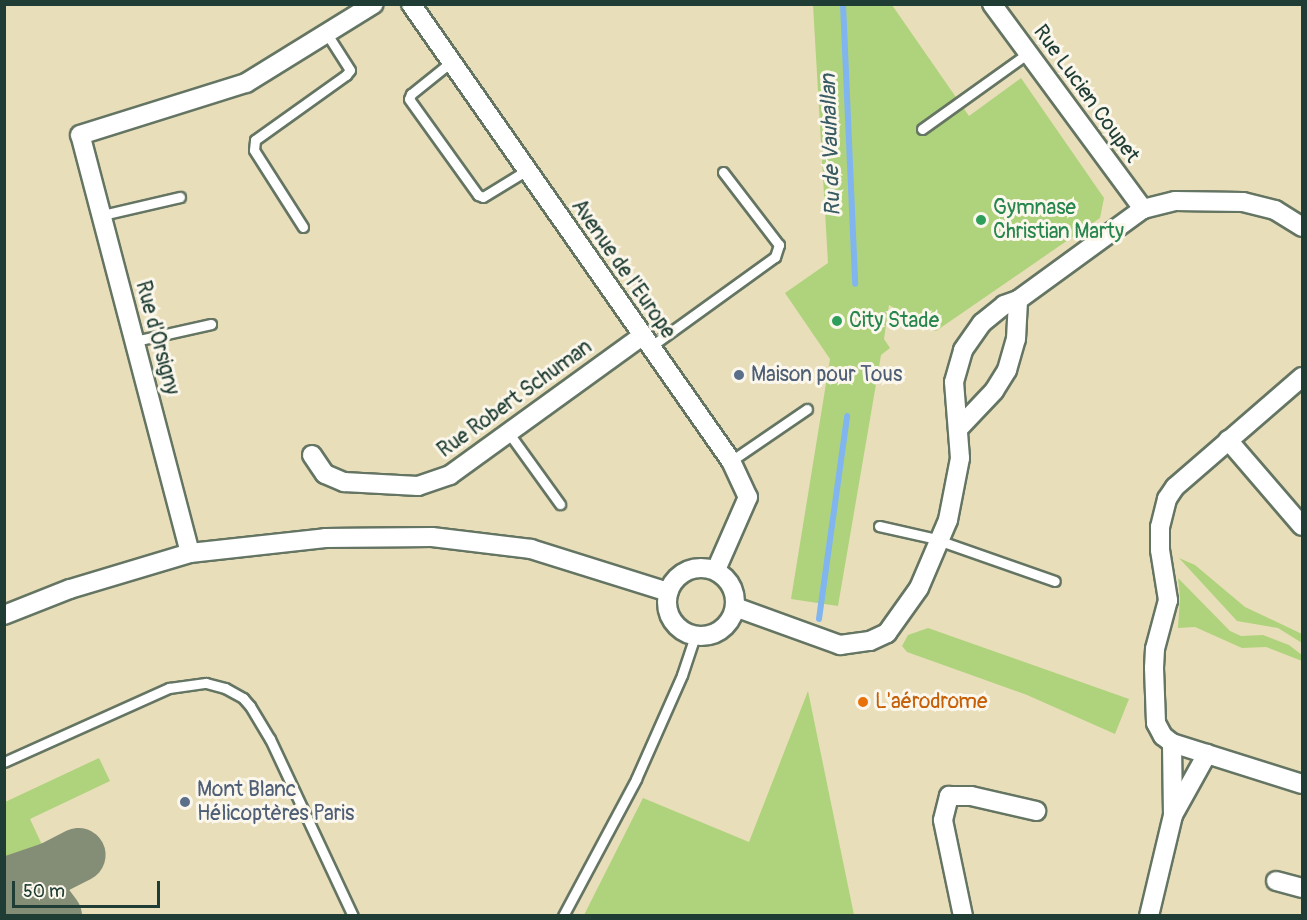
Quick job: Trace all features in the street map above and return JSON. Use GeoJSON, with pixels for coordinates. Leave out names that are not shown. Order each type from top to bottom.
{"type":"FeatureCollection","features":[{"type":"Feature","properties":{"kind":"street"},"geometry":{"type":"LineString","coordinates":[[327,34],[374,4]]}},
{"type":"Feature","properties":{"kind":"street","name":"Avenue de l'Europe"},"geometry":{"type":"LineString","coordinates":[[411,4],[731,461],[748,497],[716,570]]}},
{"type":"Feature","properties":{"kind":"street","name":"Rue Lucien Coupet"},"geometry":{"type":"LineString","coordinates":[[992,4],[1143,209]]}},
{"type":"Feature","properties":{"kind":"street","name":"Rue d'Orsigny"},"geometry":{"type":"LineString","coordinates":[[190,553],[80,135],[246,83],[327,34]]}},
{"type":"Feature","properties":{"kind":"street"},"geometry":{"type":"LineString","coordinates":[[735,607],[840,645],[870,641],[887,633],[905,610],[941,541],[960,458],[954,382],[963,350],[982,323],[1004,305],[1018,300],[1143,209],[1175,201],[1243,202],[1275,210],[1302,227]]}},
{"type":"Feature","properties":{"kind":"street"},"geometry":{"type":"LineString","coordinates":[[959,428],[994,392],[1007,370],[1016,339],[1018,300]]}},
{"type":"Feature","properties":{"kind":"street","name":"Rue Robert Schuman"},"geometry":{"type":"LineString","coordinates":[[312,455],[325,474],[344,482],[418,486],[450,475],[508,432],[646,342]]}},
{"type":"Feature","properties":{"kind":"street"},"geometry":{"type":"LineString","coordinates":[[1302,377],[1175,487],[1167,499],[1160,527],[1160,550],[1168,600],[1155,649],[1156,723],[1163,736],[1172,743],[1302,784]]}},
{"type":"Feature","properties":{"kind":"street"},"geometry":{"type":"LineString","coordinates":[[1228,440],[1302,526]]}},
{"type":"Feature","properties":{"kind":"street"},"geometry":{"type":"LineString","coordinates":[[4,615],[69,589],[190,553],[325,538],[432,537],[531,549],[668,592]]}},
{"type":"Feature","properties":{"kind":"street"},"geometry":{"type":"LineString","coordinates":[[708,567],[716,570],[732,588],[735,607],[725,626],[716,633],[695,636],[675,624],[669,614],[668,592],[673,582],[690,569],[708,567]]}},
{"type":"Feature","properties":{"kind":"street"},"geometry":{"type":"LineString","coordinates":[[1149,915],[1173,815],[1172,743]]}},
{"type":"Feature","properties":{"kind":"street"},"geometry":{"type":"LineString","coordinates":[[1173,815],[1207,754]]}},
{"type":"Feature","properties":{"kind":"street"},"geometry":{"type":"LineString","coordinates":[[963,915],[943,820],[949,796],[971,796],[1036,811]]}},
{"type":"Feature","properties":{"kind":"street"},"geometry":{"type":"LineString","coordinates":[[1276,881],[1302,888]]}},
{"type":"Feature","properties":{"kind":"lane"},"geometry":{"type":"LineString","coordinates":[[303,227],[254,150],[255,140],[346,75],[350,69],[327,34]]}},
{"type":"Feature","properties":{"kind":"lane"},"geometry":{"type":"LineString","coordinates":[[921,129],[1028,53]]}},
{"type":"Feature","properties":{"kind":"lane"},"geometry":{"type":"LineString","coordinates":[[451,62],[411,94],[410,99],[478,195],[483,197],[527,170]]}},
{"type":"Feature","properties":{"kind":"lane"},"geometry":{"type":"LineString","coordinates":[[646,342],[775,257],[779,245],[723,172]]}},
{"type":"Feature","properties":{"kind":"lane"},"geometry":{"type":"LineString","coordinates":[[102,215],[180,197]]}},
{"type":"Feature","properties":{"kind":"lane"},"geometry":{"type":"LineString","coordinates":[[135,341],[211,324]]}},
{"type":"Feature","properties":{"kind":"lane"},"geometry":{"type":"LineString","coordinates":[[731,461],[807,409]]}},
{"type":"Feature","properties":{"kind":"lane"},"geometry":{"type":"LineString","coordinates":[[508,432],[560,504]]}},
{"type":"Feature","properties":{"kind":"lane"},"geometry":{"type":"LineString","coordinates":[[879,526],[902,529],[1055,580]]}},
{"type":"Feature","properties":{"kind":"lane"},"geometry":{"type":"LineString","coordinates":[[563,915],[636,779],[682,675],[695,636]]}},
{"type":"Feature","properties":{"kind":"lane"},"geometry":{"type":"LineString","coordinates":[[4,762],[169,688],[206,683],[225,688],[243,698],[270,739],[352,915]]}},
{"type":"Feature","properties":{"kind":"green space"},"geometry":{"type":"Polygon","coordinates":[[[813,5],[892,5],[969,116],[1021,78],[1104,198],[1100,218],[936,331],[889,305],[884,339],[890,348],[881,355],[838,606],[791,599],[830,359],[785,293],[828,263],[813,5]]]}},
{"type":"Feature","properties":{"kind":"green space"},"geometry":{"type":"Polygon","coordinates":[[[1179,558],[1195,565],[1245,607],[1302,634],[1302,643],[1278,628],[1237,621],[1179,558]]]}},
{"type":"Feature","properties":{"kind":"green space"},"geometry":{"type":"Polygon","coordinates":[[[1178,578],[1230,631],[1241,636],[1263,635],[1289,645],[1302,655],[1302,661],[1266,647],[1242,648],[1195,627],[1178,628],[1180,598],[1178,578]]]}},
{"type":"Feature","properties":{"kind":"green space"},"geometry":{"type":"Polygon","coordinates":[[[928,628],[1129,699],[1115,734],[1027,695],[907,652],[902,646],[908,635],[928,628]]]}},
{"type":"Feature","properties":{"kind":"green space"},"geometry":{"type":"Polygon","coordinates":[[[808,691],[854,915],[584,915],[643,798],[749,842],[808,691]]]}},
{"type":"Feature","properties":{"kind":"green space"},"geometry":{"type":"Polygon","coordinates":[[[99,758],[110,781],[30,819],[43,847],[5,865],[5,802],[99,758]]]}},
{"type":"Feature","properties":{"kind":"green space"},"geometry":{"type":"Polygon","coordinates":[[[5,904],[15,905],[34,915],[5,915],[5,904]]]}},
{"type":"Feature","properties":{"kind":"waterway","name":"Ru de Vauhallan"},"geometry":{"type":"LineString","coordinates":[[843,4],[855,284]]}},
{"type":"Feature","properties":{"kind":"waterway","name":"Ru de Vauhallan"},"geometry":{"type":"LineString","coordinates":[[819,619],[847,416]]}},
{"type":"Feature","properties":{"kind":"taxiway"},"geometry":{"type":"LineString","coordinates":[[4,885],[51,869],[79,855]]}},
{"type":"Feature","properties":{"kind":"taxiway"},"geometry":{"type":"LineString","coordinates":[[4,888],[29,893],[46,904],[55,916]]}},
{"type":"Feature","properties":{"kind":"place","name":"Gymnase Christian Marty"},"geometry":{"type":"Point","coordinates":[981,220]}},
{"type":"Feature","properties":{"kind":"place","name":"City Stade"},"geometry":{"type":"Point","coordinates":[837,321]}},
{"type":"Feature","properties":{"kind":"place","name":"Maison pour Tous"},"geometry":{"type":"Point","coordinates":[739,375]}},
{"type":"Feature","properties":{"kind":"place","name":"L'aérodrome"},"geometry":{"type":"Point","coordinates":[863,702]}},
{"type":"Feature","properties":{"kind":"place","name":"Mont Blanc Hélicoptères Paris"},"geometry":{"type":"Point","coordinates":[185,802]}}]}
